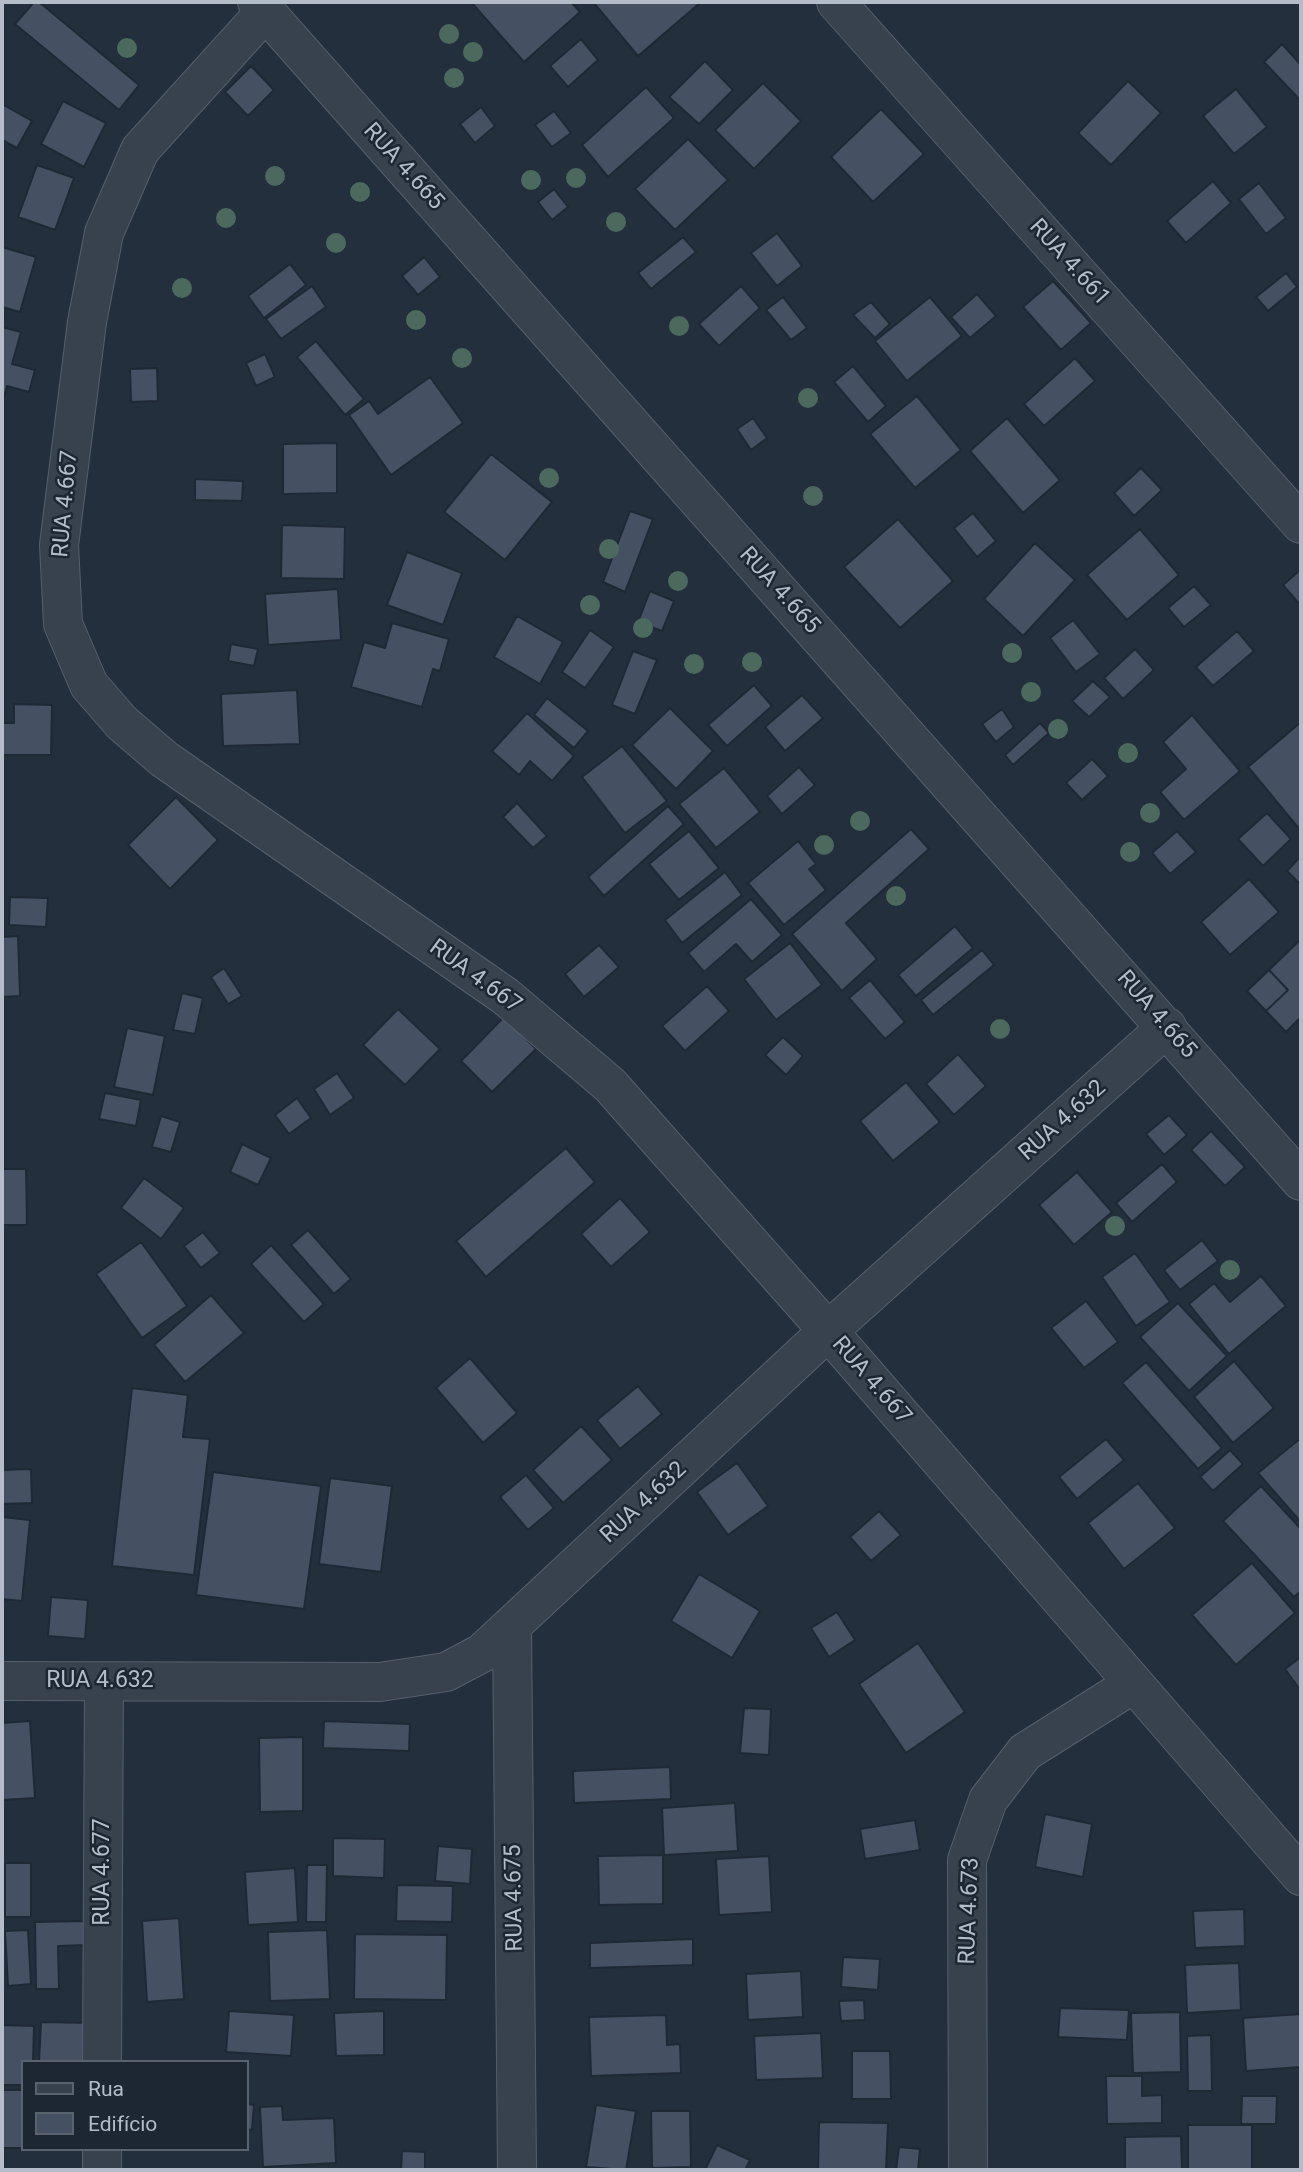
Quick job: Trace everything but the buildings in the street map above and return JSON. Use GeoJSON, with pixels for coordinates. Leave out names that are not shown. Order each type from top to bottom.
{"type":"FeatureCollection","features":[{"type":"Feature","properties":{"kind":"street","name":"RUA 4.661"},"geometry":{"type":"LineString","coordinates":[[836,2],[1301,524]]}},
{"type":"Feature","properties":{"kind":"street","name":"RUA 4.665"},"geometry":{"type":"LineString","coordinates":[[261,7],[1301,1181]]}},
{"type":"Feature","properties":{"kind":"street","name":"RUA 4.667"},"geometry":{"type":"LineString","coordinates":[[261,7],[140,150],[104,233],[87,322],[59,545],[63,624],[89,685],[122,723],[164,759],[505,996],[610,1085],[828,1331],[1301,1876]]}},
{"type":"Feature","properties":{"kind":"street","name":"RUA 4.632"},"geometry":{"type":"LineString","coordinates":[[2,1681],[380,1682],[446,1672],[482,1653],[828,1331],[1167,1027]]}},
{"type":"Feature","properties":{"kind":"street","name":"RUA 4.675"},"geometry":{"type":"LineString","coordinates":[[512,1626],[517,2170]]}},
{"type":"Feature","properties":{"kind":"street","name":"RUA 4.677"},"geometry":{"type":"LineString","coordinates":[[102,2060],[104,1682]]}},
{"type":"Feature","properties":{"kind":"street","name":"RUA 4.673"},"geometry":{"type":"LineString","coordinates":[[968,2170],[967,1860],[971,1848],[988,1800],[1025,1752],[1133,1684]]}},
{"type":"Feature","properties":{"kind":"street"},"geometry":{"type":"LineString","coordinates":[[102,2151],[102,2170]]}}]}
